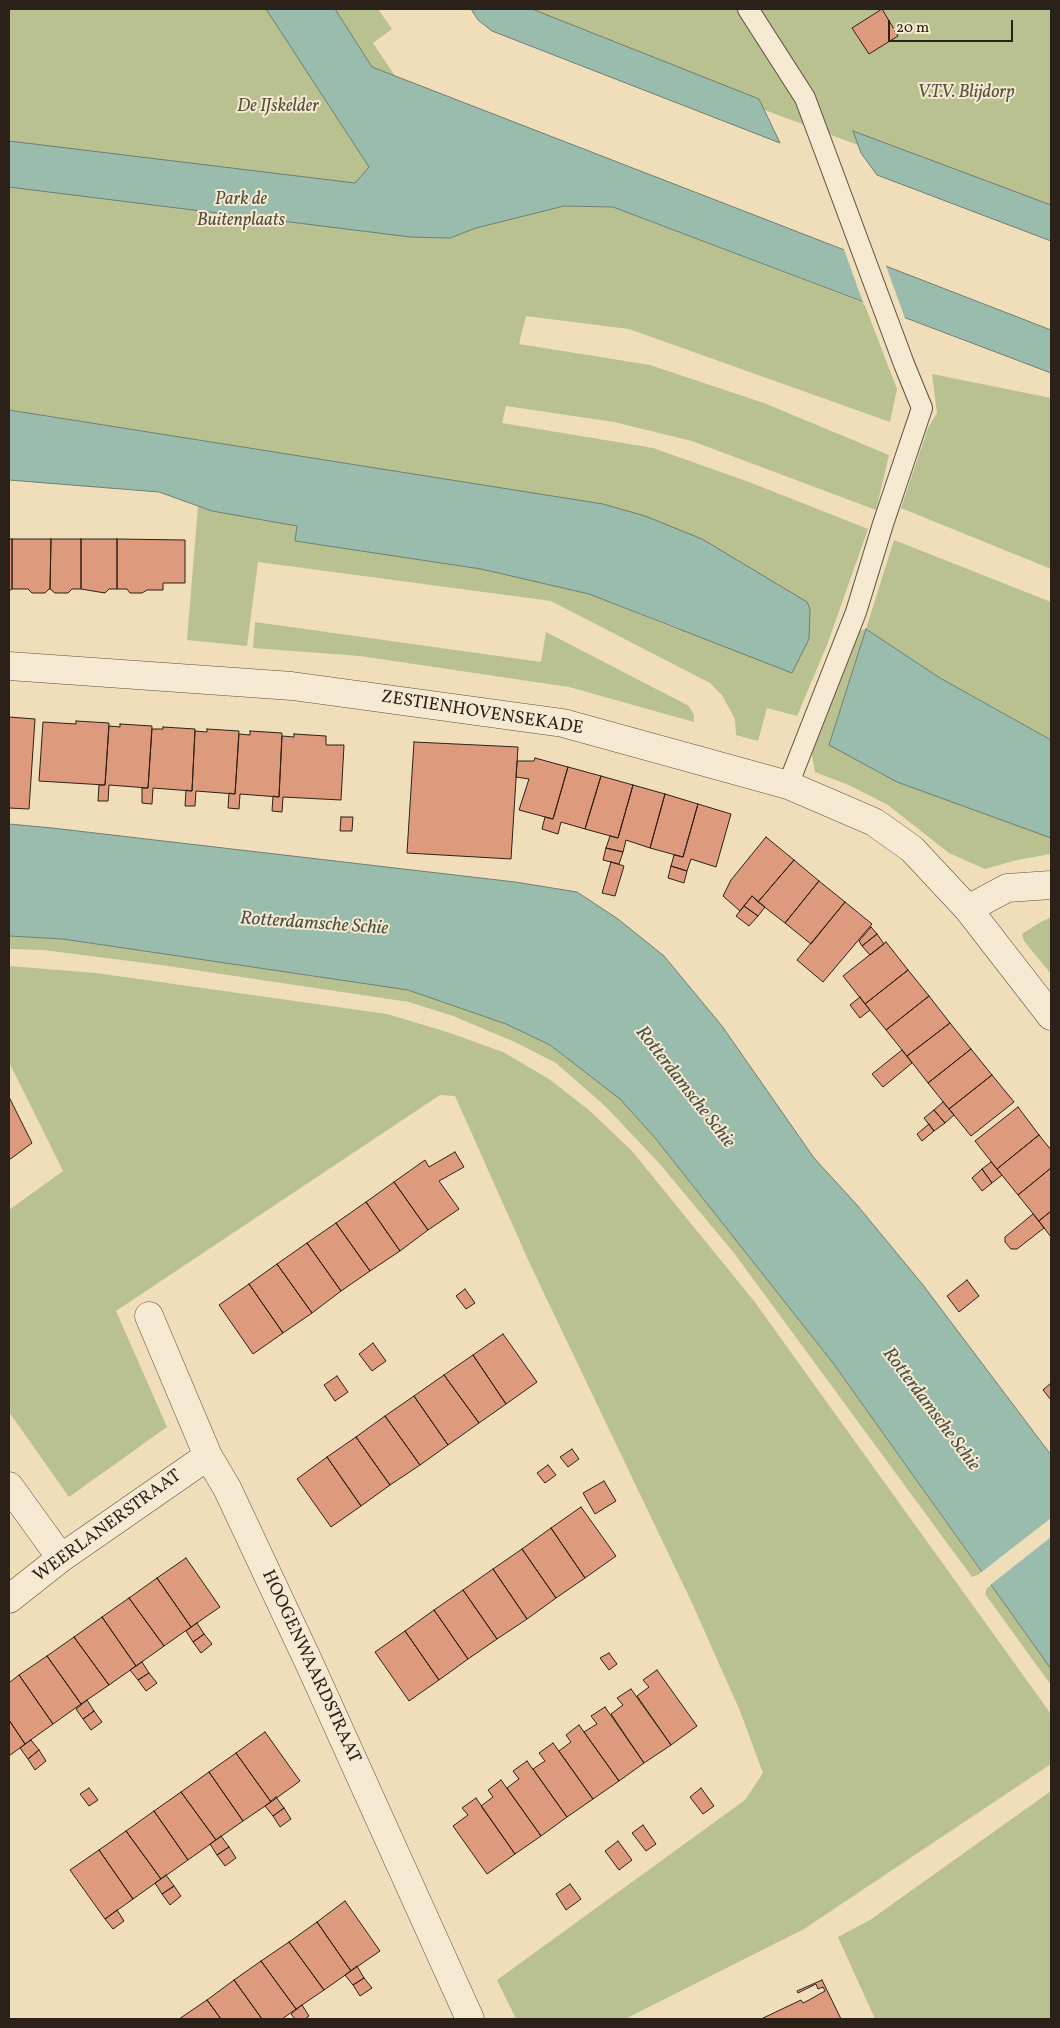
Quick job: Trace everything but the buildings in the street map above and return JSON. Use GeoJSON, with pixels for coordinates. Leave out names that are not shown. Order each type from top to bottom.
{"type":"FeatureCollection","features":[{"type":"Feature","properties":{"kind":"street","name":"ZESTIENHOVENSEKADE"},"geometry":{"type":"LineString","coordinates":[[9,666],[292,686],[563,723],[788,785],[874,822],[912,849],[968,909],[1051,1016]]}},
{"type":"Feature","properties":{"kind":"street"},"geometry":{"type":"LineString","coordinates":[[968,909],[1007,888],[1051,884]]}},
{"type":"Feature","properties":{"kind":"street","name":"HOOGENWAARDSTRAAT"},"geometry":{"type":"LineString","coordinates":[[149,1316],[208,1456],[227,1488],[298,1640],[470,2019]]}},
{"type":"Feature","properties":{"kind":"street","name":"WEERLANERSTRAAT"},"geometry":{"type":"LineString","coordinates":[[9,1599],[61,1558],[208,1456]]}},
{"type":"Feature","properties":{"kind":"street"},"geometry":{"type":"LineString","coordinates":[[9,1486],[61,1558]]}},
{"type":"Feature","properties":{"kind":"lane"},"geometry":{"type":"LineString","coordinates":[[748,9],[805,98],[922,408],[856,612],[818,704],[788,785]]}},
{"type":"Feature","properties":{"kind":"green space"},"geometry":{"type":"Polygon","coordinates":[[[9,9],[378,9],[392,29],[373,43],[493,223],[564,206],[613,207],[864,303],[897,389],[890,422],[629,329],[526,316],[519,344],[650,365],[764,403],[889,455],[876,510],[692,441],[614,422],[506,406],[502,423],[653,448],[749,482],[868,529],[827,645],[797,716],[767,708],[758,741],[736,735],[735,719],[722,695],[710,683],[551,601],[258,562],[247,646],[187,640],[198,506],[212,511],[297,526],[295,541],[481,569],[589,594],[679,630],[603,504],[9,410],[9,9]]]}},
{"type":"Feature","properties":{"kind":"green space","name":"V.T.V. Blijdorp"},"geometry":{"type":"Polygon","coordinates":[[[496,9],[1051,9],[1051,216],[927,171],[496,9]]]}},
{"type":"Feature","properties":{"kind":"green space"},"geometry":{"type":"Polygon","coordinates":[[[932,374],[1051,398],[1051,569],[901,508],[928,428],[937,413],[932,374]]]}},
{"type":"Feature","properties":{"kind":"green space"},"geometry":{"type":"Polygon","coordinates":[[[894,540],[1051,602],[1051,740],[940,678],[866,629],[894,540]]]}},
{"type":"Feature","properties":{"kind":"green space"},"geometry":{"type":"Polygon","coordinates":[[[255,622],[541,662],[546,632],[689,706],[694,715],[694,722],[569,687],[360,656],[253,648],[255,622]]]}},
{"type":"Feature","properties":{"kind":"green space"},"geometry":{"type":"Polygon","coordinates":[[[866,629],[829,745],[1051,838],[1051,854],[1017,860],[985,869],[949,853],[888,805],[851,786],[815,772],[809,739],[854,632],[866,629]]]}},
{"type":"Feature","properties":{"kind":"green space"},"geometry":{"type":"Polygon","coordinates":[[[1051,917],[1051,974],[1024,941],[1022,934],[1051,917]]]}},
{"type":"Feature","properties":{"kind":"green space"},"geometry":{"type":"Polygon","coordinates":[[[9,936],[63,939],[408,990],[506,1024],[550,1045],[620,1099],[656,1139],[833,1363],[982,1573],[972,1577],[734,1253],[659,1163],[605,1106],[556,1063],[515,1042],[453,1016],[409,1002],[161,965],[43,950],[9,949],[9,936]]]}},
{"type":"Feature","properties":{"kind":"green space"},"geometry":{"type":"Polygon","coordinates":[[[9,966],[96,973],[387,1014],[447,1032],[503,1052],[549,1079],[590,1111],[632,1151],[754,1301],[1051,1714],[1051,1764],[804,1929],[625,2019],[516,2019],[497,1980],[745,1800],[763,1773],[740,1711],[692,1603],[530,1264],[455,1096],[440,1095],[116,1311],[167,1427],[69,1497],[9,1412],[9,1210],[63,1171],[9,1062],[9,966]]]}},
{"type":"Feature","properties":{"kind":"green space"},"geometry":{"type":"Polygon","coordinates":[[[991,1585],[1051,1669],[1051,1685],[985,1594],[987,1588],[991,1585]]]}},
{"type":"Feature","properties":{"kind":"green space"},"geometry":{"type":"Polygon","coordinates":[[[1051,1791],[1051,2019],[875,2019],[838,1937],[870,1920],[1051,1791]]]}},
{"type":"Feature","properties":{"kind":"water"},"geometry":{"type":"Polygon","coordinates":[[[266,9],[335,9],[372,67],[1051,330],[1051,373],[613,207],[564,206],[476,228],[450,238],[410,237],[9,187],[9,141],[355,183],[369,167],[266,9]]]}},
{"type":"Feature","properties":{"kind":"water"},"geometry":{"type":"Polygon","coordinates":[[[471,9],[532,9],[759,99],[780,143],[492,31],[478,20],[471,9]]]}},
{"type":"Feature","properties":{"kind":"water"},"geometry":{"type":"Polygon","coordinates":[[[853,131],[1051,205],[1051,241],[877,175],[861,153],[853,131]]]}},
{"type":"Feature","properties":{"kind":"water"},"geometry":{"type":"Polygon","coordinates":[[[9,410],[603,504],[645,516],[702,539],[807,602],[810,609],[809,639],[792,673],[589,594],[481,569],[295,541],[297,526],[212,511],[159,492],[9,480],[9,410]]]}},
{"type":"Feature","properties":{"kind":"water"},"geometry":{"type":"Polygon","coordinates":[[[866,629],[940,678],[1051,740],[1051,838],[897,782],[829,745],[866,629]]]}},
{"type":"Feature","properties":{"kind":"water","name":"Rotterdamsche Schie"},"geometry":{"type":"Polygon","coordinates":[[[9,824],[515,882],[577,892],[618,919],[664,956],[722,1026],[814,1158],[857,1205],[923,1285],[1051,1455],[1051,1669],[833,1363],[656,1139],[620,1099],[550,1045],[506,1024],[408,990],[63,939],[9,936],[9,824]]]}},
{"type":"Feature","properties":{"kind":"pier"},"geometry":{"type":"Polygon","coordinates":[[[843,247],[885,263],[906,321],[864,305],[843,247]]]}},
{"type":"Feature","properties":{"kind":"pier"},"geometry":{"type":"Polygon","coordinates":[[[1051,1518],[1051,1537],[989,1586],[979,1574],[1051,1518]]]}},
{"type":"Feature","properties":{"kind":"park label","name":"De IJskelder"},"geometry":{"type":"Point","coordinates":[278,108]}},
{"type":"Feature","properties":{"kind":"park label","name":"Park de Buitenplaats"},"geometry":{"type":"Point","coordinates":[241,211]}}]}
